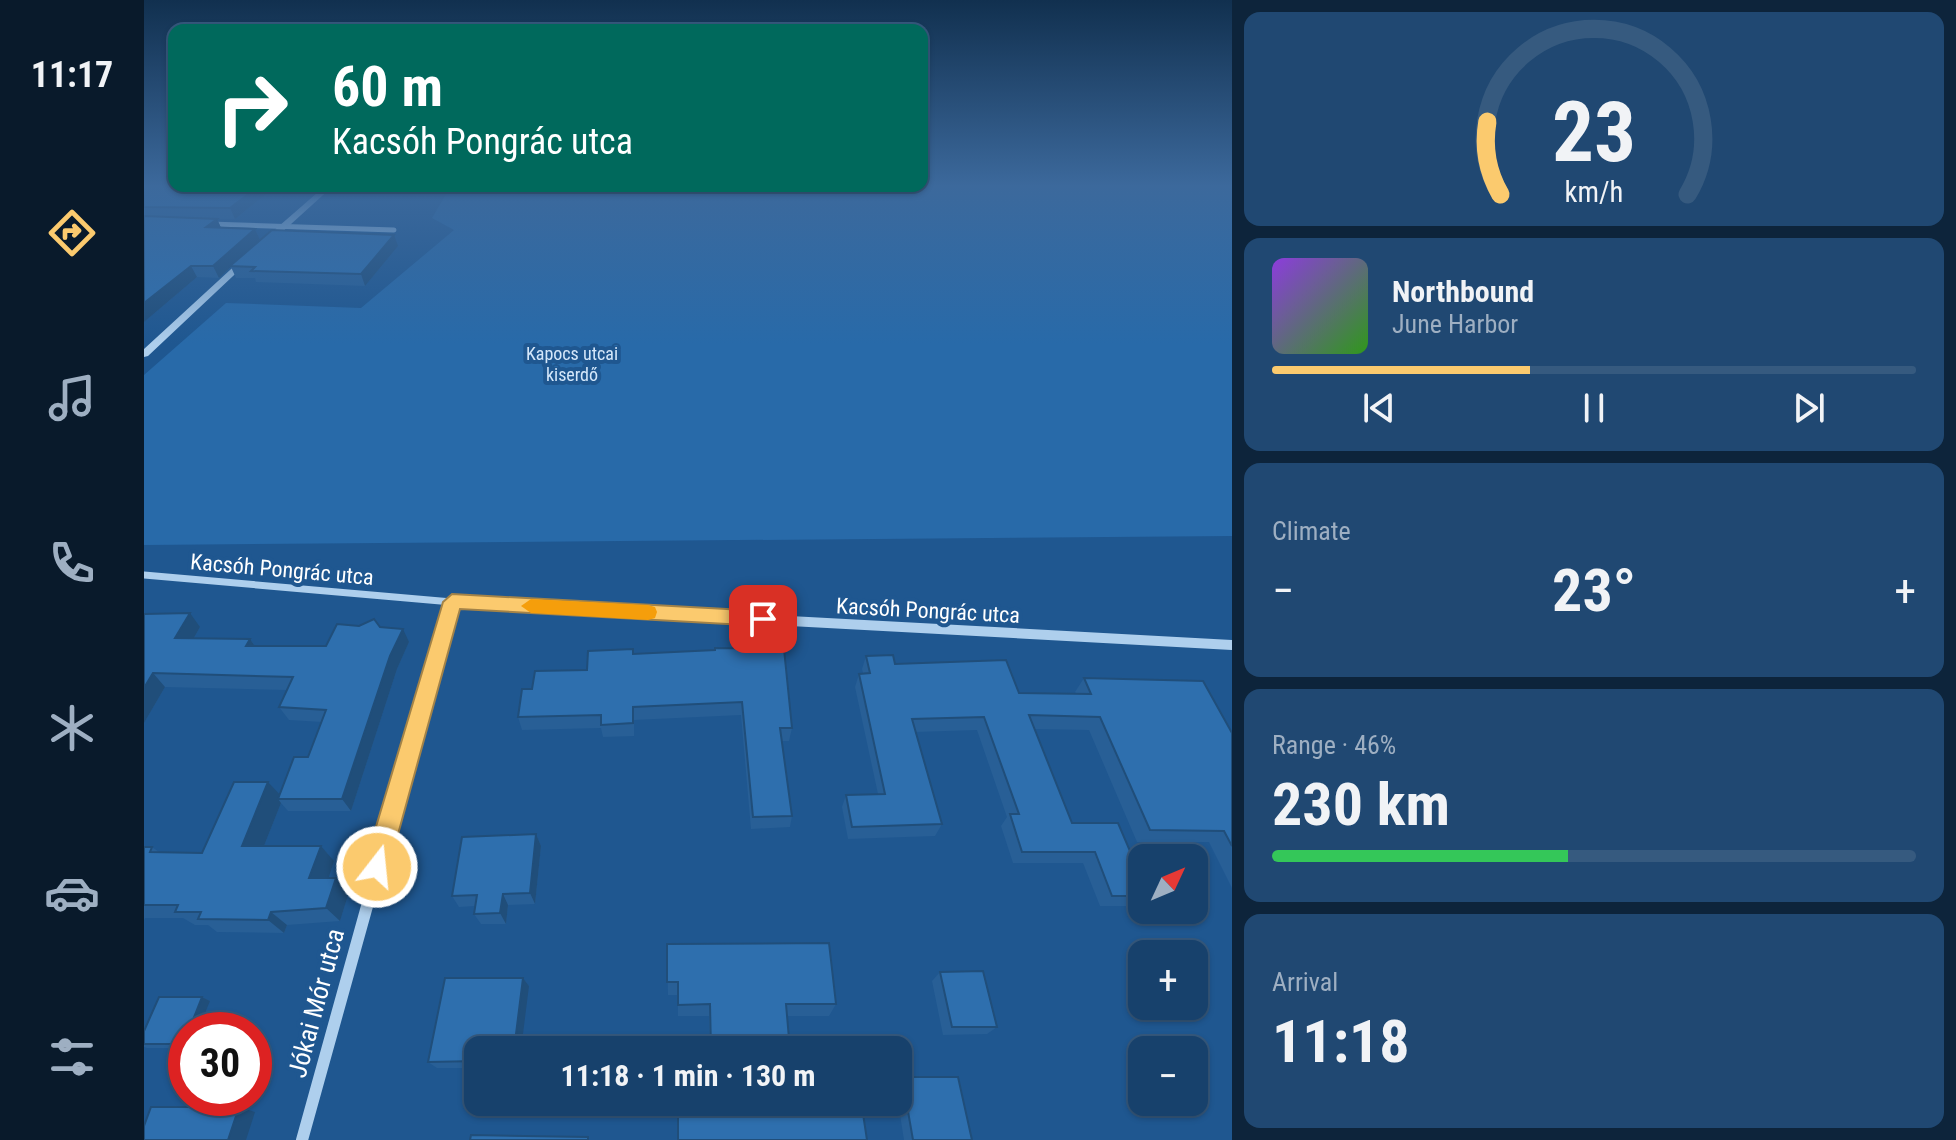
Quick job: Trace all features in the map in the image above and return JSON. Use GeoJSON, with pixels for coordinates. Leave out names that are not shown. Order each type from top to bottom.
{"type":"FeatureCollection","features":[{"type":"Feature","properties":{"kind":"street"},"geometry":{"type":"LineString","coordinates":[[260,248],[271,238]]}},
{"type":"Feature","properties":{"kind":"street"},"geometry":{"type":"LineString","coordinates":[[144,354],[249,258]]}},
{"type":"Feature","properties":{"kind":"street","name":"Kacsóh Pongrác utca"},"geometry":{"type":"LineString","coordinates":[[144,575],[452,602],[1232,645]]}},
{"type":"Feature","properties":{"kind":"street","name":"Jókai Mór utca"},"geometry":{"type":"LineString","coordinates":[[302,1140],[452,602]]}},
{"type":"Feature","properties":{"kind":"green space","name":"Kapocs utcai kiserdő"},"geometry":{"type":"Polygon","coordinates":[[[444,238],[1232,238],[1232,536],[144,545],[144,375],[226,303],[361,308],[444,238]]]}},
{"type":"Feature","properties":{"kind":"building"},"geometry":{"type":"Polygon","coordinates":[[[144,238],[245,238],[213,266],[191,266],[144,303],[144,238]]]}},
{"type":"Feature","properties":{"kind":"building"},"geometry":{"type":"Polygon","coordinates":[[[262,238],[391,238],[361,274],[251,271],[255,267],[230,266],[262,238]]]}},
{"type":"Feature","properties":{"kind":"building"},"geometry":{"type":"Polygon","coordinates":[[[190,613],[175,638],[250,639],[246,646],[326,646],[337,624],[359,626],[374,619],[380,627],[403,629],[390,656],[342,799],[278,799],[294,757],[308,757],[326,710],[279,707],[293,677],[153,673],[144,688],[144,614],[190,613]]]}},
{"type":"Feature","properties":{"kind":"building"},"geometry":{"type":"Polygon","coordinates":[[[715,648],[784,649],[792,728],[780,728],[792,816],[753,817],[742,702],[633,707],[633,723],[601,725],[601,715],[518,717],[522,689],[532,689],[535,671],[587,670],[588,651],[633,649],[633,654],[715,648]]]}},
{"type":"Feature","properties":{"kind":"building"},"geometry":{"type":"Polygon","coordinates":[[[893,655],[895,664],[1006,660],[1019,693],[1091,694],[1084,678],[1203,681],[1232,733],[1232,846],[1224,831],[1150,830],[1100,717],[1029,715],[1072,823],[1118,823],[1128,846],[1128,896],[1112,896],[1095,852],[1022,852],[1010,814],[1019,814],[984,717],[912,719],[942,824],[852,827],[846,795],[885,794],[859,674],[870,673],[866,656],[893,655]]]}},
{"type":"Feature","properties":{"kind":"building"},"geometry":{"type":"Polygon","coordinates":[[[234,782],[268,782],[242,846],[321,846],[309,878],[336,878],[326,908],[271,912],[268,920],[198,919],[201,912],[175,912],[178,905],[144,905],[144,847],[152,847],[150,852],[202,853],[234,782]]]}},
{"type":"Feature","properties":{"kind":"building"},"geometry":{"type":"Polygon","coordinates":[[[536,834],[530,893],[503,894],[500,913],[474,914],[477,895],[452,896],[462,837],[536,834]]]}},
{"type":"Feature","properties":{"kind":"building"},"geometry":{"type":"Polygon","coordinates":[[[829,943],[836,1004],[786,1004],[789,1036],[711,1036],[710,1004],[678,1005],[678,982],[667,982],[667,944],[829,943]]]}},
{"type":"Feature","properties":{"kind":"building"},"geometry":{"type":"Polygon","coordinates":[[[983,971],[997,1027],[952,1027],[940,972],[983,971]]]}},
{"type":"Feature","properties":{"kind":"building"},"geometry":{"type":"Polygon","coordinates":[[[445,978],[523,978],[516,1036],[464,1036],[464,1061],[428,1062],[445,978]]]}},
{"type":"Feature","properties":{"kind":"building"},"geometry":{"type":"Polygon","coordinates":[[[159,997],[202,997],[196,1012],[168,1012],[168,1044],[144,1044],[144,1031],[159,997]]]}},
{"type":"Feature","properties":{"kind":"building"},"geometry":{"type":"Polygon","coordinates":[[[912,1077],[958,1077],[972,1140],[913,1140],[909,1116],[912,1116],[912,1077]]]}},
{"type":"Feature","properties":{"kind":"building"},"geometry":{"type":"Polygon","coordinates":[[[151,1107],[168,1107],[168,1116],[236,1116],[228,1140],[144,1140],[144,1126],[151,1107]]]}},
{"type":"Feature","properties":{"kind":"building"},"geometry":{"type":"Polygon","coordinates":[[[678,1116],[863,1116],[867,1140],[678,1140],[678,1116]]]}},
{"type":"Feature","properties":{"kind":"building"},"geometry":{"type":"Polygon","coordinates":[[[471,1135],[588,1137],[588,1140],[470,1140],[471,1135]]]}},
{"type":"Feature","properties":{"kind":"slow traffic"},"geometry":{"type":"LineString","coordinates":[[531,606],[648,612]]}},
{"type":"Feature","properties":{"kind":"route"},"geometry":{"type":"LineString","coordinates":[[377,867],[452,602],[763,619]]}}]}
